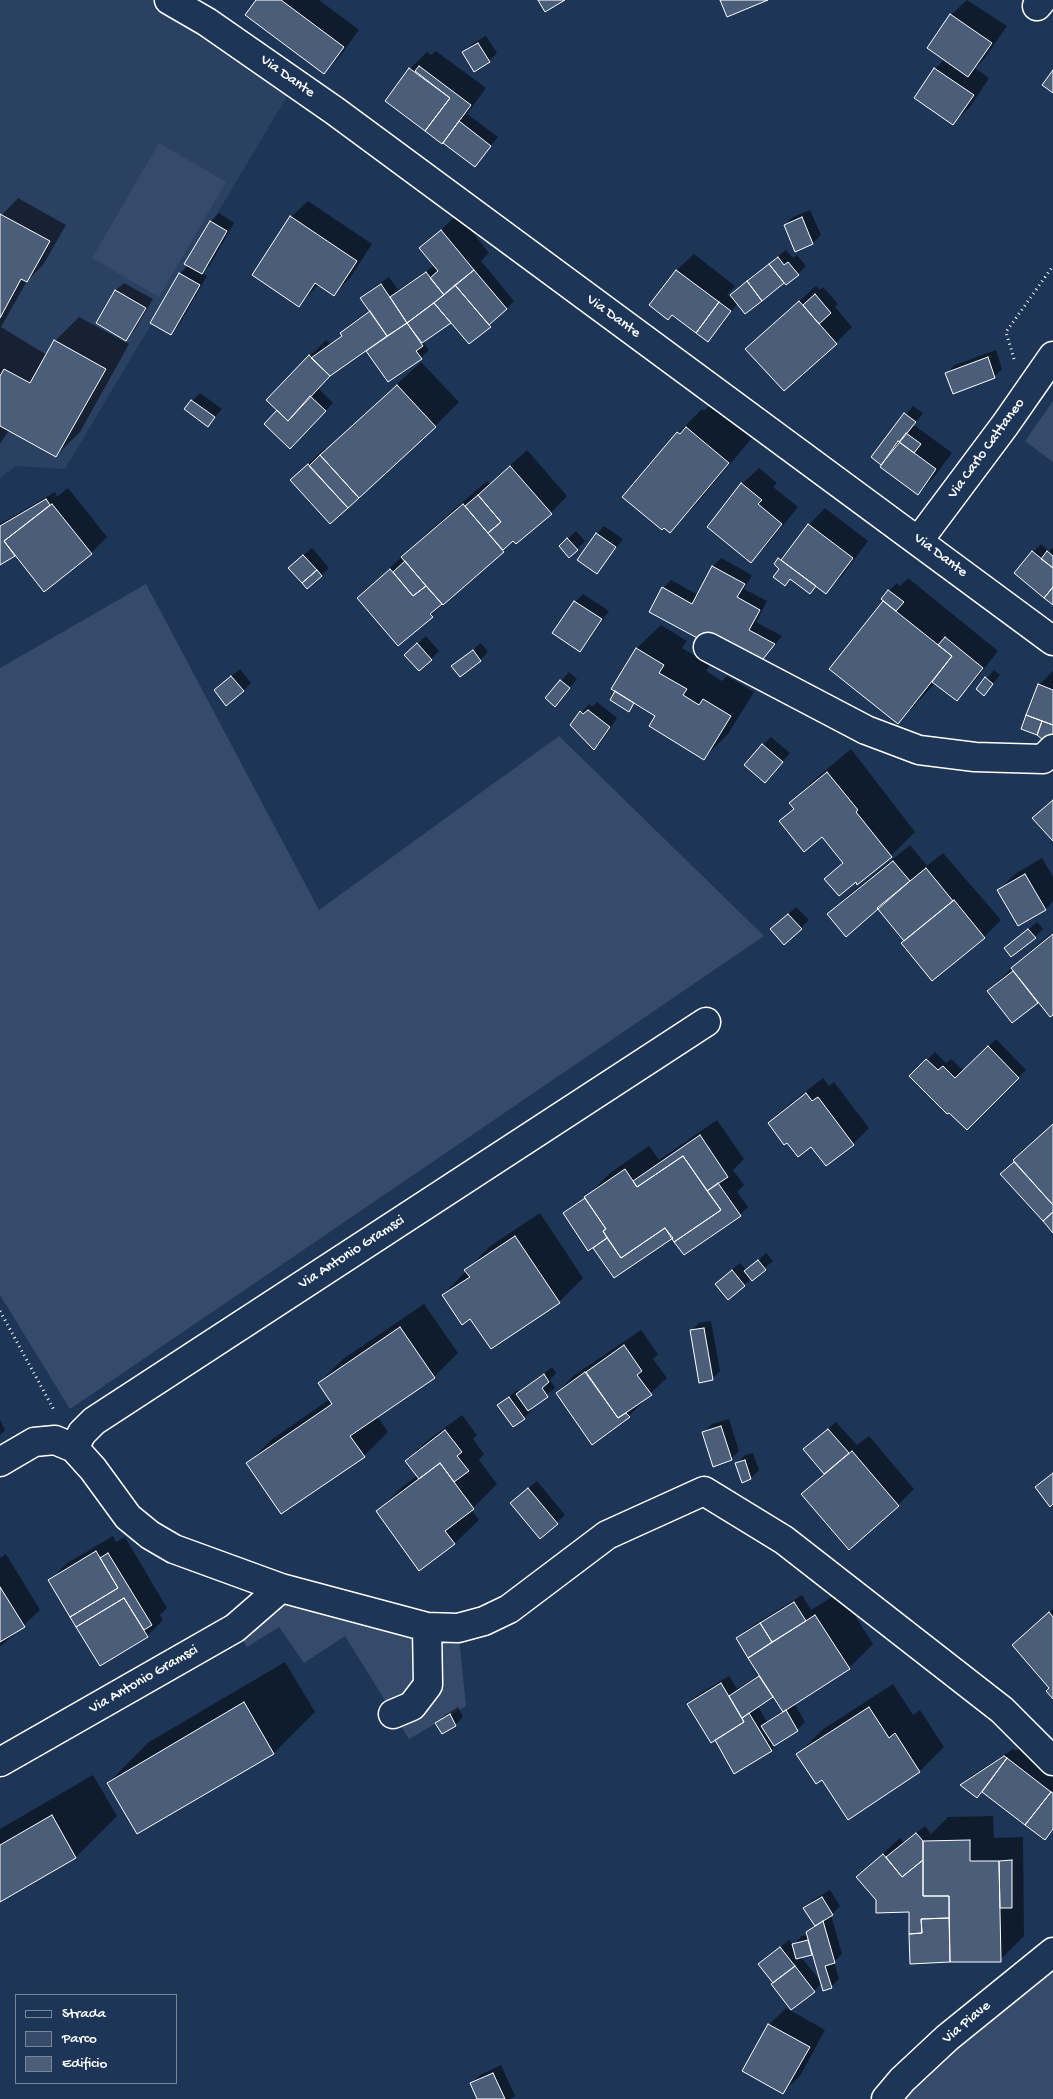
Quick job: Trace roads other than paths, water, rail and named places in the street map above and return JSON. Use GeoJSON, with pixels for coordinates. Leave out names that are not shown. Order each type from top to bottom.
{"type":"FeatureCollection","features":[{"type":"Feature","properties":{"kind":"street","name":"Via Dante"},"geometry":{"type":"LineString","coordinates":[[169,0],[207,22],[335,111],[420,176],[919,540],[1053,641]]}},
{"type":"Feature","properties":{"kind":"street","name":"Via Carlo Cattaneo"},"geometry":{"type":"LineString","coordinates":[[919,540],[1005,425],[1053,356]]}},
{"type":"Feature","properties":{"kind":"street"},"geometry":{"type":"LineString","coordinates":[[708,647],[866,730],[919,750],[975,756],[1043,759],[1053,749]]}},
{"type":"Feature","properties":{"kind":"street","name":"Via Antonio Gramsci"},"geometry":{"type":"LineString","coordinates":[[74,1448],[82,1433],[94,1421],[706,1022]]}},
{"type":"Feature","properties":{"kind":"street"},"geometry":{"type":"LineString","coordinates":[[0,1462],[34,1442],[55,1440],[74,1448],[93,1469],[128,1517],[150,1535],[174,1549],[281,1588],[427,1627],[458,1628],[484,1621],[509,1609],[607,1535],[704,1491],[792,1546],[1002,1710],[1053,1762]]}},
{"type":"Feature","properties":{"kind":"street","name":"Via Antonio Gramsci"},"geometry":{"type":"LineString","coordinates":[[0,1762],[235,1628],[281,1588]]}},
{"type":"Feature","properties":{"kind":"street"},"geometry":{"type":"LineString","coordinates":[[393,1714],[412,1706],[428,1685],[427,1627]]}},
{"type":"Feature","properties":{"kind":"street","name":"Via Piave"},"geometry":{"type":"LineString","coordinates":[[886,2099],[902,2080],[947,2038],[1053,1952]]}}]}
